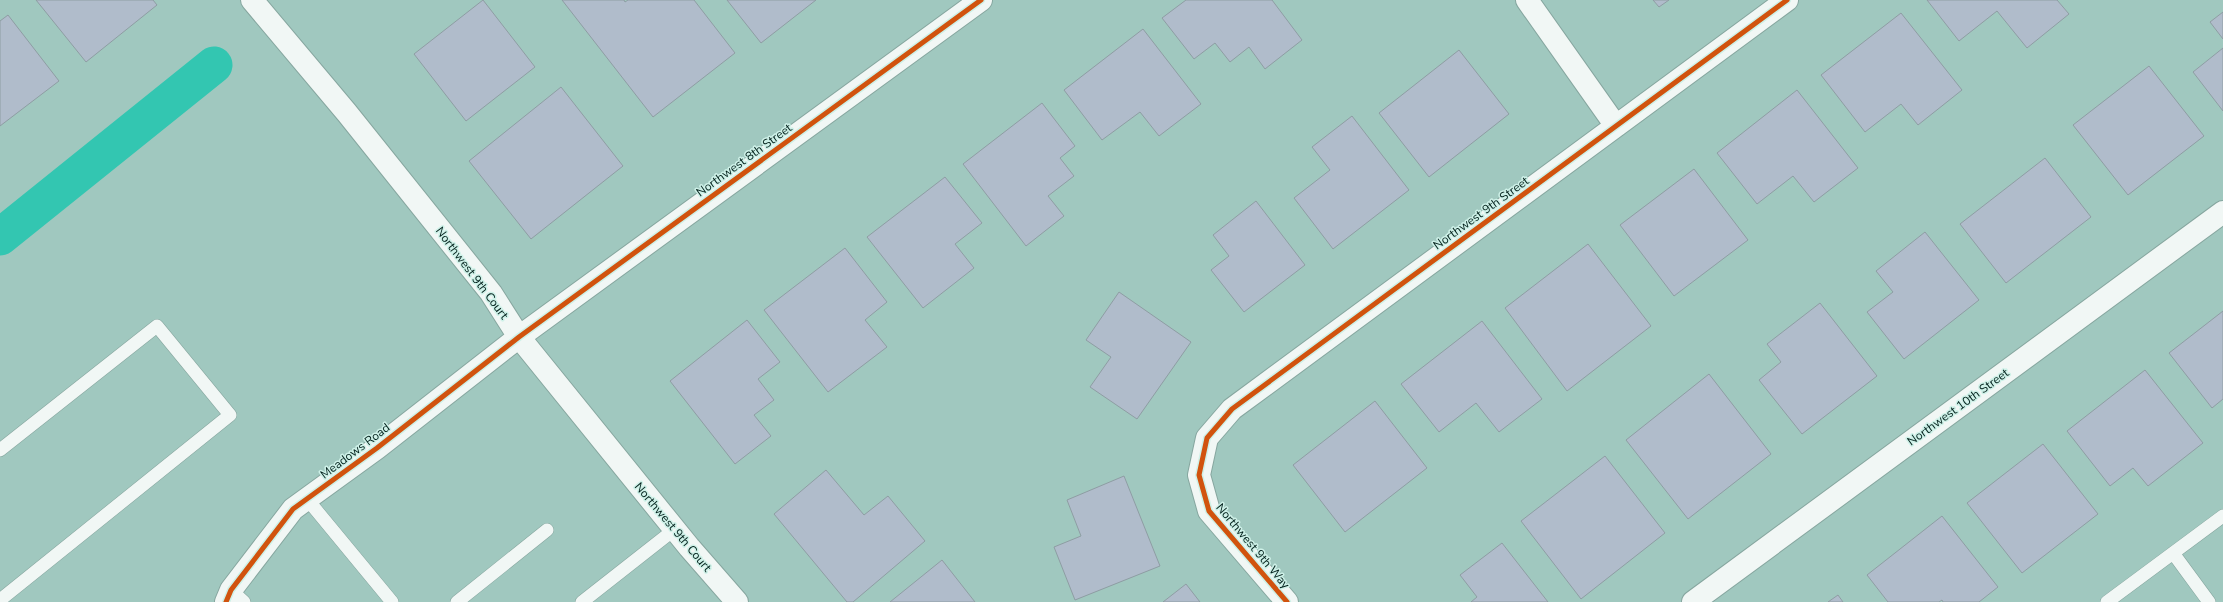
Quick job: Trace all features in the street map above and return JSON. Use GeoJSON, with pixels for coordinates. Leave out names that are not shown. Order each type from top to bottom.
{"type":"FeatureCollection","features":[{"type":"Feature","properties":{"kind":"street","name":"Northwest 9th Court"},"geometry":{"type":"LineString","coordinates":[[252,0],[347,113],[491,293],[519,337],[674,529],[737,602]]}},
{"type":"Feature","properties":{"kind":"street","name":"Northwest 8th Street"},"geometry":{"type":"LineString","coordinates":[[519,337],[981,0]]}},
{"type":"Feature","properties":{"kind":"street"},"geometry":{"type":"LineString","coordinates":[[1527,0],[1616,126]]}},
{"type":"Feature","properties":{"kind":"street","name":"Northwest 9th Street"},"geometry":{"type":"LineString","coordinates":[[1204,455],[1207,438],[1232,409],[1787,0]]}},
{"type":"Feature","properties":{"kind":"street","name":"Northwest 10th Street"},"geometry":{"type":"LineString","coordinates":[[1693,602],[2223,212]]}},
{"type":"Feature","properties":{"kind":"street","name":"Meadows Road"},"geometry":{"type":"LineString","coordinates":[[234,598],[293,509],[519,337]]}},
{"type":"Feature","properties":{"kind":"street","name":"Northwest 9th Way"},"geometry":{"type":"LineString","coordinates":[[1204,455],[1199,475],[1209,511],[1287,602]]}},
{"type":"Feature","properties":{"kind":"lane"},"geometry":{"type":"LineString","coordinates":[[0,450],[157,326],[230,416],[0,600]]}},
{"type":"Feature","properties":{"kind":"lane"},"geometry":{"type":"LineString","coordinates":[[307,499],[392,602]]}},
{"type":"Feature","properties":{"kind":"lane"},"geometry":{"type":"LineString","coordinates":[[2107,602],[2223,516]]}},
{"type":"Feature","properties":{"kind":"lane"},"geometry":{"type":"LineString","coordinates":[[582,602],[674,529]]}},
{"type":"Feature","properties":{"kind":"lane"},"geometry":{"type":"LineString","coordinates":[[457,602],[547,530]]}},
{"type":"Feature","properties":{"kind":"lane"},"geometry":{"type":"LineString","coordinates":[[2173,553],[2209,602]]}},
{"type":"Feature","properties":{"kind":"building"},"geometry":{"type":"Polygon","coordinates":[[[36,0],[153,0],[157,5],[86,62],[36,0]]]}},
{"type":"Feature","properties":{"kind":"building"},"geometry":{"type":"Polygon","coordinates":[[[483,0],[535,67],[466,121],[414,54],[483,0]]]}},
{"type":"Feature","properties":{"kind":"building"},"geometry":{"type":"Polygon","coordinates":[[[562,0],[624,0],[625,2],[628,0],[694,0],[735,53],[653,117],[562,0]]]}},
{"type":"Feature","properties":{"kind":"building"},"geometry":{"type":"Polygon","coordinates":[[[727,0],[816,0],[761,43],[727,0]]]}},
{"type":"Feature","properties":{"kind":"building"},"geometry":{"type":"Polygon","coordinates":[[[1186,0],[1272,0],[1302,40],[1265,69],[1249,47],[1230,62],[1215,43],[1194,59],[1162,18],[1186,0]]]}},
{"type":"Feature","properties":{"kind":"building"},"geometry":{"type":"Polygon","coordinates":[[[1653,0],[1669,0],[1659,7],[1653,0]]]}},
{"type":"Feature","properties":{"kind":"building"},"geometry":{"type":"Polygon","coordinates":[[[1927,0],[2057,0],[2069,14],[2027,48],[1997,11],[1959,41],[1927,0]]]}},
{"type":"Feature","properties":{"kind":"building"},"geometry":{"type":"Polygon","coordinates":[[[2223,12],[2223,39],[2210,22],[2223,12]]]}},
{"type":"Feature","properties":{"kind":"building"},"geometry":{"type":"Polygon","coordinates":[[[1901,13],[1962,90],[1918,125],[1901,104],[1865,132],[1821,75],[1901,13]]]}},
{"type":"Feature","properties":{"kind":"building"},"geometry":{"type":"Polygon","coordinates":[[[8,15],[59,81],[0,126],[0,21],[8,15]]]}},
{"type":"Feature","properties":{"kind":"building"},"geometry":{"type":"Polygon","coordinates":[[[1143,29],[1201,104],[1159,136],[1140,112],[1102,140],[1064,90],[1143,29]]]}},
{"type":"Feature","properties":{"kind":"building"},"geometry":{"type":"Polygon","coordinates":[[[2223,48],[2223,111],[2193,72],[2223,48]]]}},
{"type":"Feature","properties":{"kind":"building"},"geometry":{"type":"Polygon","coordinates":[[[1459,50],[1509,114],[1429,177],[1379,113],[1459,50]]]}},
{"type":"Feature","properties":{"kind":"building"},"geometry":{"type":"Polygon","coordinates":[[[2149,66],[2204,136],[2128,195],[2073,125],[2149,66]]]}},
{"type":"Feature","properties":{"kind":"building"},"geometry":{"type":"Polygon","coordinates":[[[561,87],[623,166],[531,239],[469,161],[561,87]]]}},
{"type":"Feature","properties":{"kind":"building"},"geometry":{"type":"Polygon","coordinates":[[[1797,90],[1858,168],[1814,202],[1793,176],[1757,204],[1717,153],[1797,90]]]}},
{"type":"Feature","properties":{"kind":"building"},"geometry":{"type":"Polygon","coordinates":[[[1042,103],[1075,146],[1060,158],[1074,176],[1048,196],[1064,216],[1026,246],[963,164],[1042,103]]]}},
{"type":"Feature","properties":{"kind":"building"},"geometry":{"type":"Polygon","coordinates":[[[1352,116],[1409,190],[1333,249],[1294,198],[1330,170],[1312,147],[1352,116]]]}},
{"type":"Feature","properties":{"kind":"building"},"geometry":{"type":"Polygon","coordinates":[[[2045,158],[2091,217],[2006,283],[1960,224],[2045,158]]]}},
{"type":"Feature","properties":{"kind":"building"},"geometry":{"type":"Polygon","coordinates":[[[1694,169],[1748,240],[1674,296],[1620,225],[1694,169]]]}},
{"type":"Feature","properties":{"kind":"building"},"geometry":{"type":"Polygon","coordinates":[[[945,177],[982,223],[955,244],[974,268],[923,308],[867,237],[945,177]]]}},
{"type":"Feature","properties":{"kind":"building"},"geometry":{"type":"Polygon","coordinates":[[[1256,201],[1305,265],[1244,312],[1211,270],[1229,256],[1213,235],[1256,201]]]}},
{"type":"Feature","properties":{"kind":"building"},"geometry":{"type":"Polygon","coordinates":[[[1925,232],[1979,300],[1904,359],[1867,312],[1893,292],[1876,271],[1925,232]]]}},
{"type":"Feature","properties":{"kind":"building"},"geometry":{"type":"Polygon","coordinates":[[[1588,244],[1651,326],[1567,391],[1505,308],[1588,244]]]}},
{"type":"Feature","properties":{"kind":"building"},"geometry":{"type":"Polygon","coordinates":[[[845,248],[887,302],[865,320],[887,347],[828,392],[764,310],[845,248]]]}},
{"type":"Feature","properties":{"kind":"building"},"geometry":{"type":"Polygon","coordinates":[[[1119,292],[1191,342],[1137,419],[1090,387],[1111,357],[1086,340],[1119,292]]]}},
{"type":"Feature","properties":{"kind":"building"},"geometry":{"type":"Polygon","coordinates":[[[1820,303],[1877,376],[1802,434],[1759,380],[1781,362],[1767,344],[1820,303]]]}},
{"type":"Feature","properties":{"kind":"building"},"geometry":{"type":"Polygon","coordinates":[[[2223,311],[2223,399],[2212,408],[2169,353],[2223,311]]]}},
{"type":"Feature","properties":{"kind":"building"},"geometry":{"type":"Polygon","coordinates":[[[747,320],[780,362],[758,379],[774,400],[754,415],[771,436],[735,464],[670,381],[747,320]]]}},
{"type":"Feature","properties":{"kind":"building"},"geometry":{"type":"Polygon","coordinates":[[[1482,321],[1542,399],[1499,432],[1476,403],[1439,432],[1401,384],[1482,321]]]}},
{"type":"Feature","properties":{"kind":"building"},"geometry":{"type":"Polygon","coordinates":[[[2145,370],[2203,443],[2148,486],[2133,468],[2110,486],[2067,431],[2145,370]]]}},
{"type":"Feature","properties":{"kind":"building"},"geometry":{"type":"Polygon","coordinates":[[[1709,374],[1771,454],[1688,519],[1626,440],[1709,374]]]}},
{"type":"Feature","properties":{"kind":"building"},"geometry":{"type":"Polygon","coordinates":[[[1375,401],[1427,468],[1345,532],[1293,465],[1375,401]]]}},
{"type":"Feature","properties":{"kind":"building"},"geometry":{"type":"Polygon","coordinates":[[[2043,444],[2098,514],[2022,573],[1967,503],[2043,444]]]}},
{"type":"Feature","properties":{"kind":"building"},"geometry":{"type":"Polygon","coordinates":[[[1605,456],[1665,533],[1581,599],[1521,521],[1605,456]]]}},
{"type":"Feature","properties":{"kind":"building"},"geometry":{"type":"Polygon","coordinates":[[[826,470],[864,515],[888,496],[925,541],[853,602],[847,602],[774,514],[826,470]]]}},
{"type":"Feature","properties":{"kind":"building"},"geometry":{"type":"Polygon","coordinates":[[[1124,476],[1160,566],[1075,600],[1054,547],[1081,536],[1067,500],[1124,476]]]}},
{"type":"Feature","properties":{"kind":"building"},"geometry":{"type":"Polygon","coordinates":[[[1942,516],[1998,587],[1979,602],[1943,602],[1942,600],[1939,602],[1888,602],[1867,575],[1942,516]]]}},
{"type":"Feature","properties":{"kind":"building"},"geometry":{"type":"Polygon","coordinates":[[[1502,543],[1548,602],[1471,602],[1477,597],[1460,575],[1502,543]]]}},
{"type":"Feature","properties":{"kind":"building"},"geometry":{"type":"Polygon","coordinates":[[[942,560],[975,602],[890,602],[942,560]]]}},
{"type":"Feature","properties":{"kind":"building"},"geometry":{"type":"Polygon","coordinates":[[[1186,584],[1200,602],[1163,602],[1186,584]]]}},
{"type":"Feature","properties":{"kind":"building"},"geometry":{"type":"Polygon","coordinates":[[[1838,595],[1843,602],[1828,602],[1838,595]]]}},
{"type":"Feature","properties":{"kind":"waterway"},"geometry":{"type":"LineString","coordinates":[[0,237],[214,65]]}},
{"type":"Feature","properties":{"kind":"cycle path"},"geometry":{"type":"LineString","coordinates":[[226,602],[231,590],[293,509],[377,448],[519,337],[981,0]]}},
{"type":"Feature","properties":{"kind":"cycle path"},"geometry":{"type":"LineString","coordinates":[[1287,602],[1209,511],[1199,475],[1207,438],[1232,409],[1787,0]]}}]}
